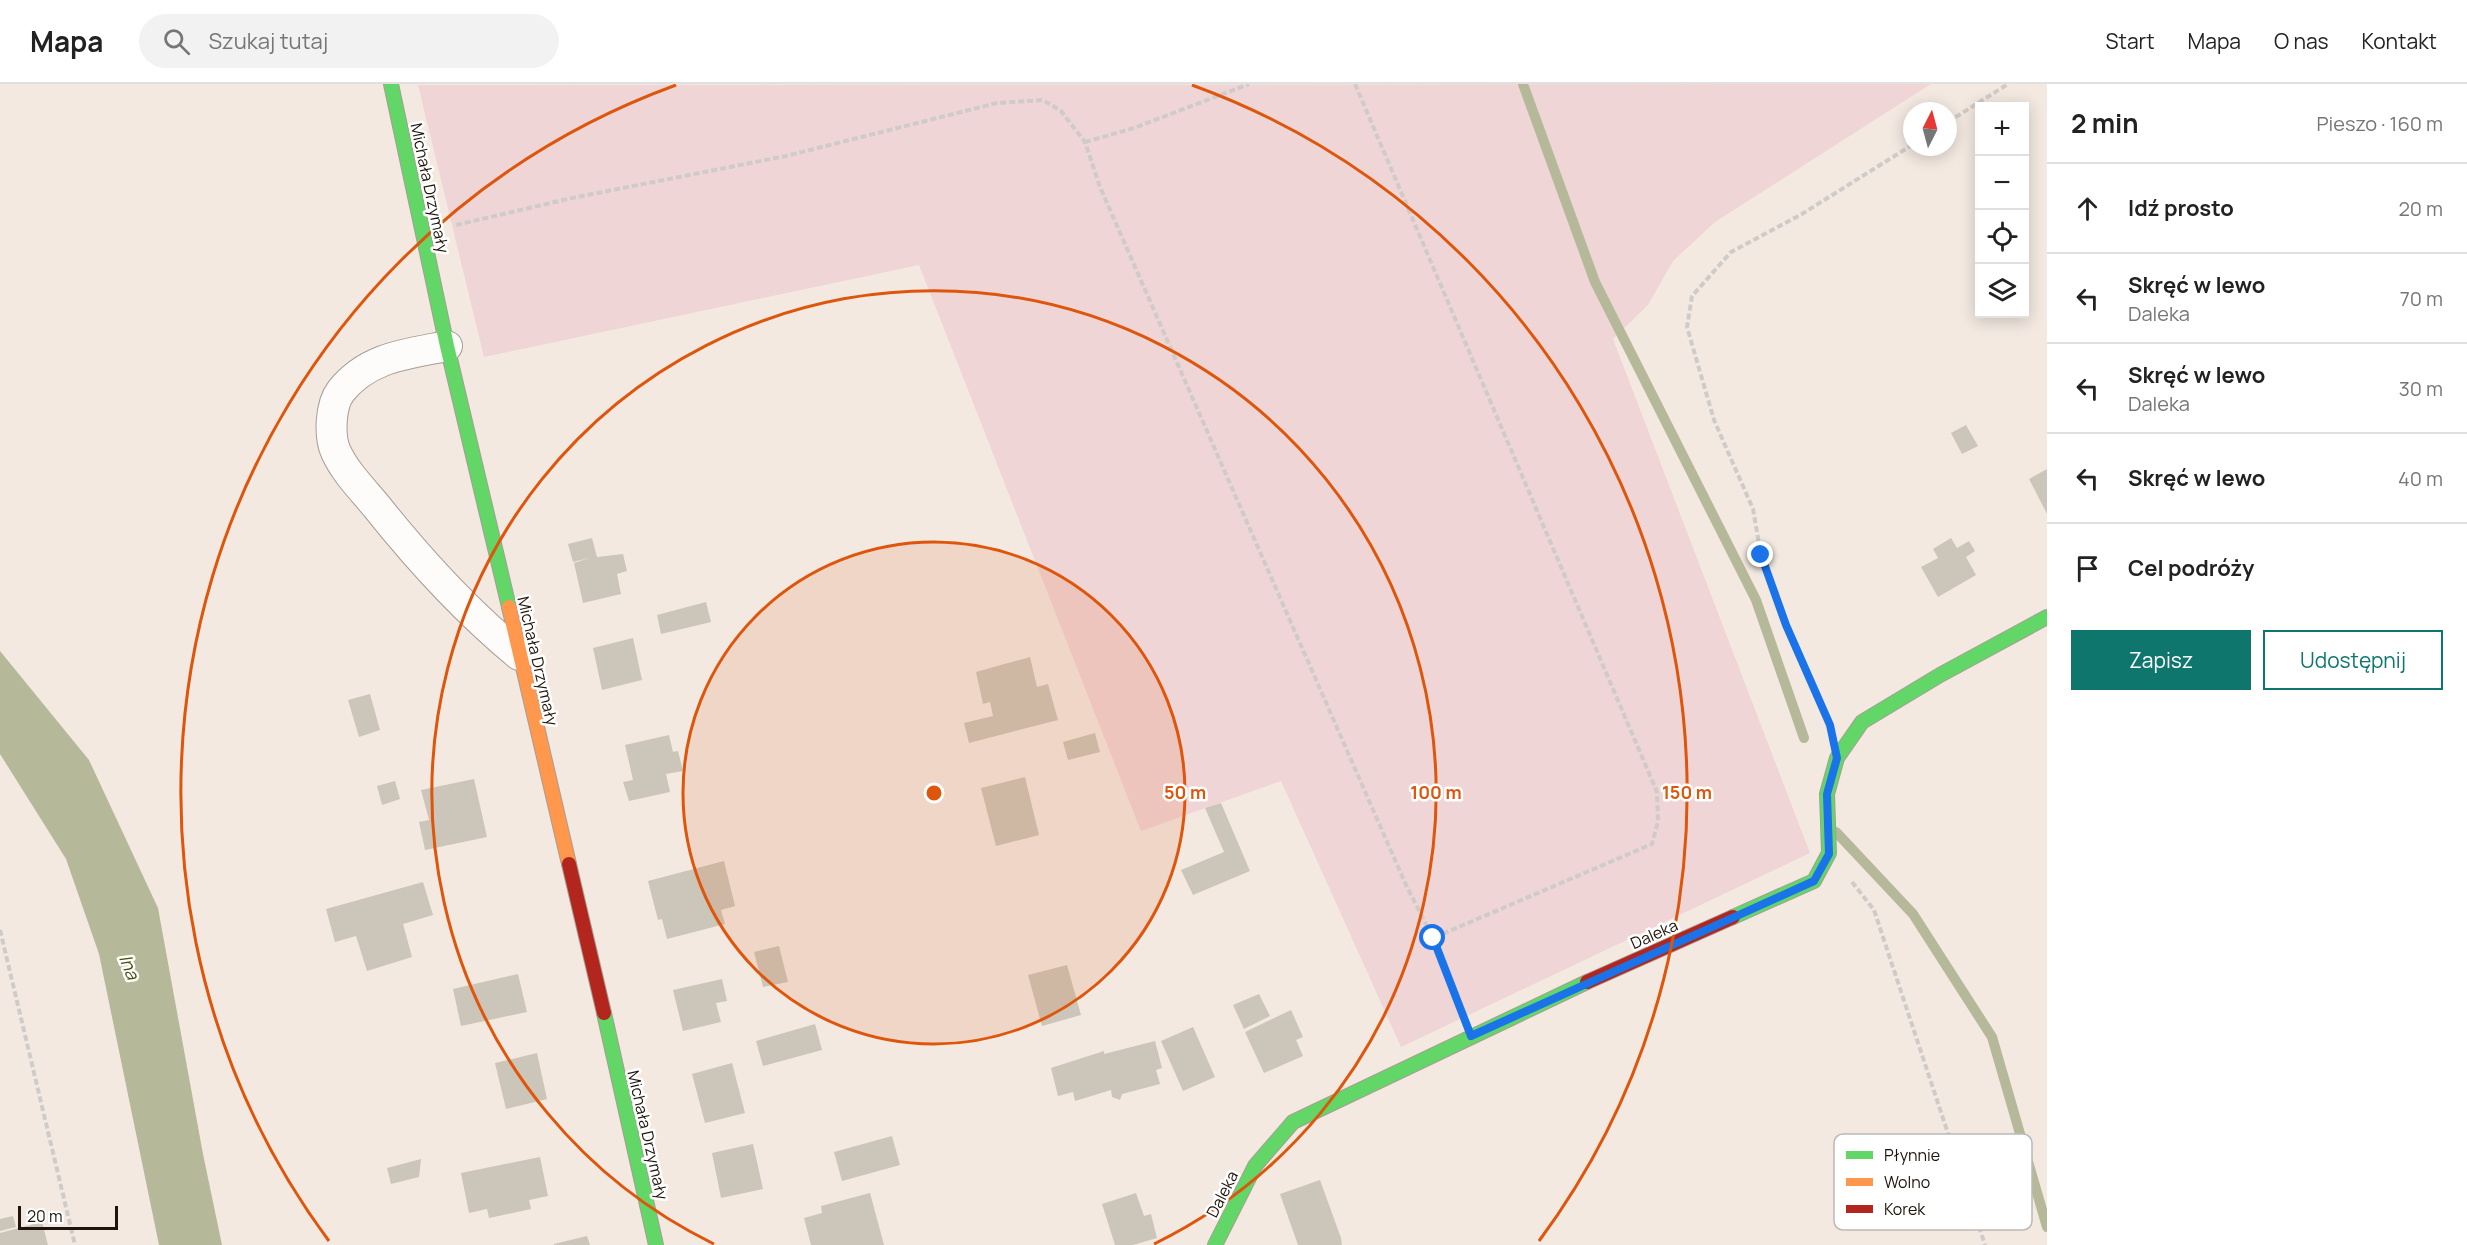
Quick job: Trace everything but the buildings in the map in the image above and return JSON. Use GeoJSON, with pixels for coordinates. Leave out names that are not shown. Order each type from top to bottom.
{"type":"FeatureCollection","features":[{"type":"Feature","properties":{"kind":"street","name":"Michała Drzymały"},"geometry":{"type":"LineString","coordinates":[[391,84],[447,346],[656,1245]]}},
{"type":"Feature","properties":{"kind":"street"},"geometry":{"type":"LineString","coordinates":[[447,346],[392,356],[361,370],[339,393],[329,429],[336,452],[351,476],[400,536],[474,617],[519,655]]}},
{"type":"Feature","properties":{"kind":"street"},"geometry":{"type":"LineString","coordinates":[[1829,854],[1827,794],[1837,758],[1862,722],[1940,675],[2047,616]]}},
{"type":"Feature","properties":{"kind":"street","name":"Daleka"},"geometry":{"type":"LineString","coordinates":[[1215,1245],[1255,1166],[1293,1122],[1471,1036],[1814,881],[1829,854]]}},
{"type":"Feature","properties":{"kind":"path"},"geometry":{"type":"LineString","coordinates":[[1085,142],[1134,128],[1249,84]]}},
{"type":"Feature","properties":{"kind":"path"},"geometry":{"type":"LineString","coordinates":[[1355,84],[1657,792],[1658,821],[1652,844],[1433,938]]}},
{"type":"Feature","properties":{"kind":"path"},"geometry":{"type":"LineString","coordinates":[[1957,116],[2008,84]]}},
{"type":"Feature","properties":{"kind":"path"},"geometry":{"type":"LineString","coordinates":[[423,233],[572,198],[786,156],[997,103],[1043,100],[1061,111],[1085,142],[1100,187],[1406,885],[1433,938],[1471,1036]]}},
{"type":"Feature","properties":{"kind":"path"},"geometry":{"type":"LineString","coordinates":[[1837,758],[1830,725],[1786,625],[1761,555],[1753,509],[1714,420],[1688,327],[1692,296],[1731,252],[1802,214],[1903,151]]}},
{"type":"Feature","properties":{"kind":"path"},"geometry":{"type":"LineString","coordinates":[[1829,854],[1874,910],[1949,1134]]}},
{"type":"Feature","properties":{"kind":"path"},"geometry":{"type":"LineString","coordinates":[[0,930],[75,1245]]}},
{"type":"Feature","properties":{"kind":"path"},"geometry":{"type":"LineString","coordinates":[[1981,1230],[1986,1245]]}},
{"type":"Feature","properties":{"kind":"shaded area"},"geometry":{"type":"Polygon","coordinates":[[[1931,84],[1715,222],[1673,261],[1648,305],[1613,339],[1810,853],[1401,1047],[1281,781],[1141,831],[919,265],[484,357],[418,85],[1931,84]]]}},
{"type":"Feature","properties":{"kind":"water","name":"Ina"},"geometry":{"type":"Polygon","coordinates":[[[0,651],[89,760],[158,908],[222,1245],[159,1245],[99,954],[66,859],[0,754],[0,651]]]}},
{"type":"Feature","properties":{"kind":"waterway"},"geometry":{"type":"LineString","coordinates":[[1523,84],[1595,282],[1756,600],[1804,738]]}},
{"type":"Feature","properties":{"kind":"waterway"},"geometry":{"type":"LineString","coordinates":[[1836,832],[1913,914],[1992,1037],[2020,1134]]}},
{"type":"Feature","properties":{"kind":"waterway"},"geometry":{"type":"LineString","coordinates":[[2032,1175],[2047,1227]]}},
{"type":"Feature","properties":{"kind":"traffic: fast"},"geometry":{"type":"LineString","coordinates":[[391,84],[447,346],[509,607]]}},
{"type":"Feature","properties":{"kind":"traffic: fast"},"geometry":{"type":"LineString","coordinates":[[1733,917],[1814,881],[1829,853],[1827,794],[1837,758],[1862,722],[1940,675],[2047,617]]}},
{"type":"Feature","properties":{"kind":"traffic: fast"},"geometry":{"type":"LineString","coordinates":[[1215,1245],[1255,1166],[1293,1122],[1587,982]]}},
{"type":"Feature","properties":{"kind":"traffic: fast"},"geometry":{"type":"LineString","coordinates":[[604,1013],[656,1245]]}},
{"type":"Feature","properties":{"kind":"traffic: slow"},"geometry":{"type":"LineString","coordinates":[[509,607],[569,864]]}},
{"type":"Feature","properties":{"kind":"traffic: jam"},"geometry":{"type":"LineString","coordinates":[[569,864],[604,1013]]}},
{"type":"Feature","properties":{"kind":"traffic: jam"},"geometry":{"type":"LineString","coordinates":[[1587,982],[1733,917]]}},
{"type":"Feature","properties":{"kind":"route"},"geometry":{"type":"LineString","coordinates":[[1433,938],[1471,1036],[1814,881],[1829,854],[1827,794],[1837,758],[1830,725],[1786,625],[1761,555]]}}]}
